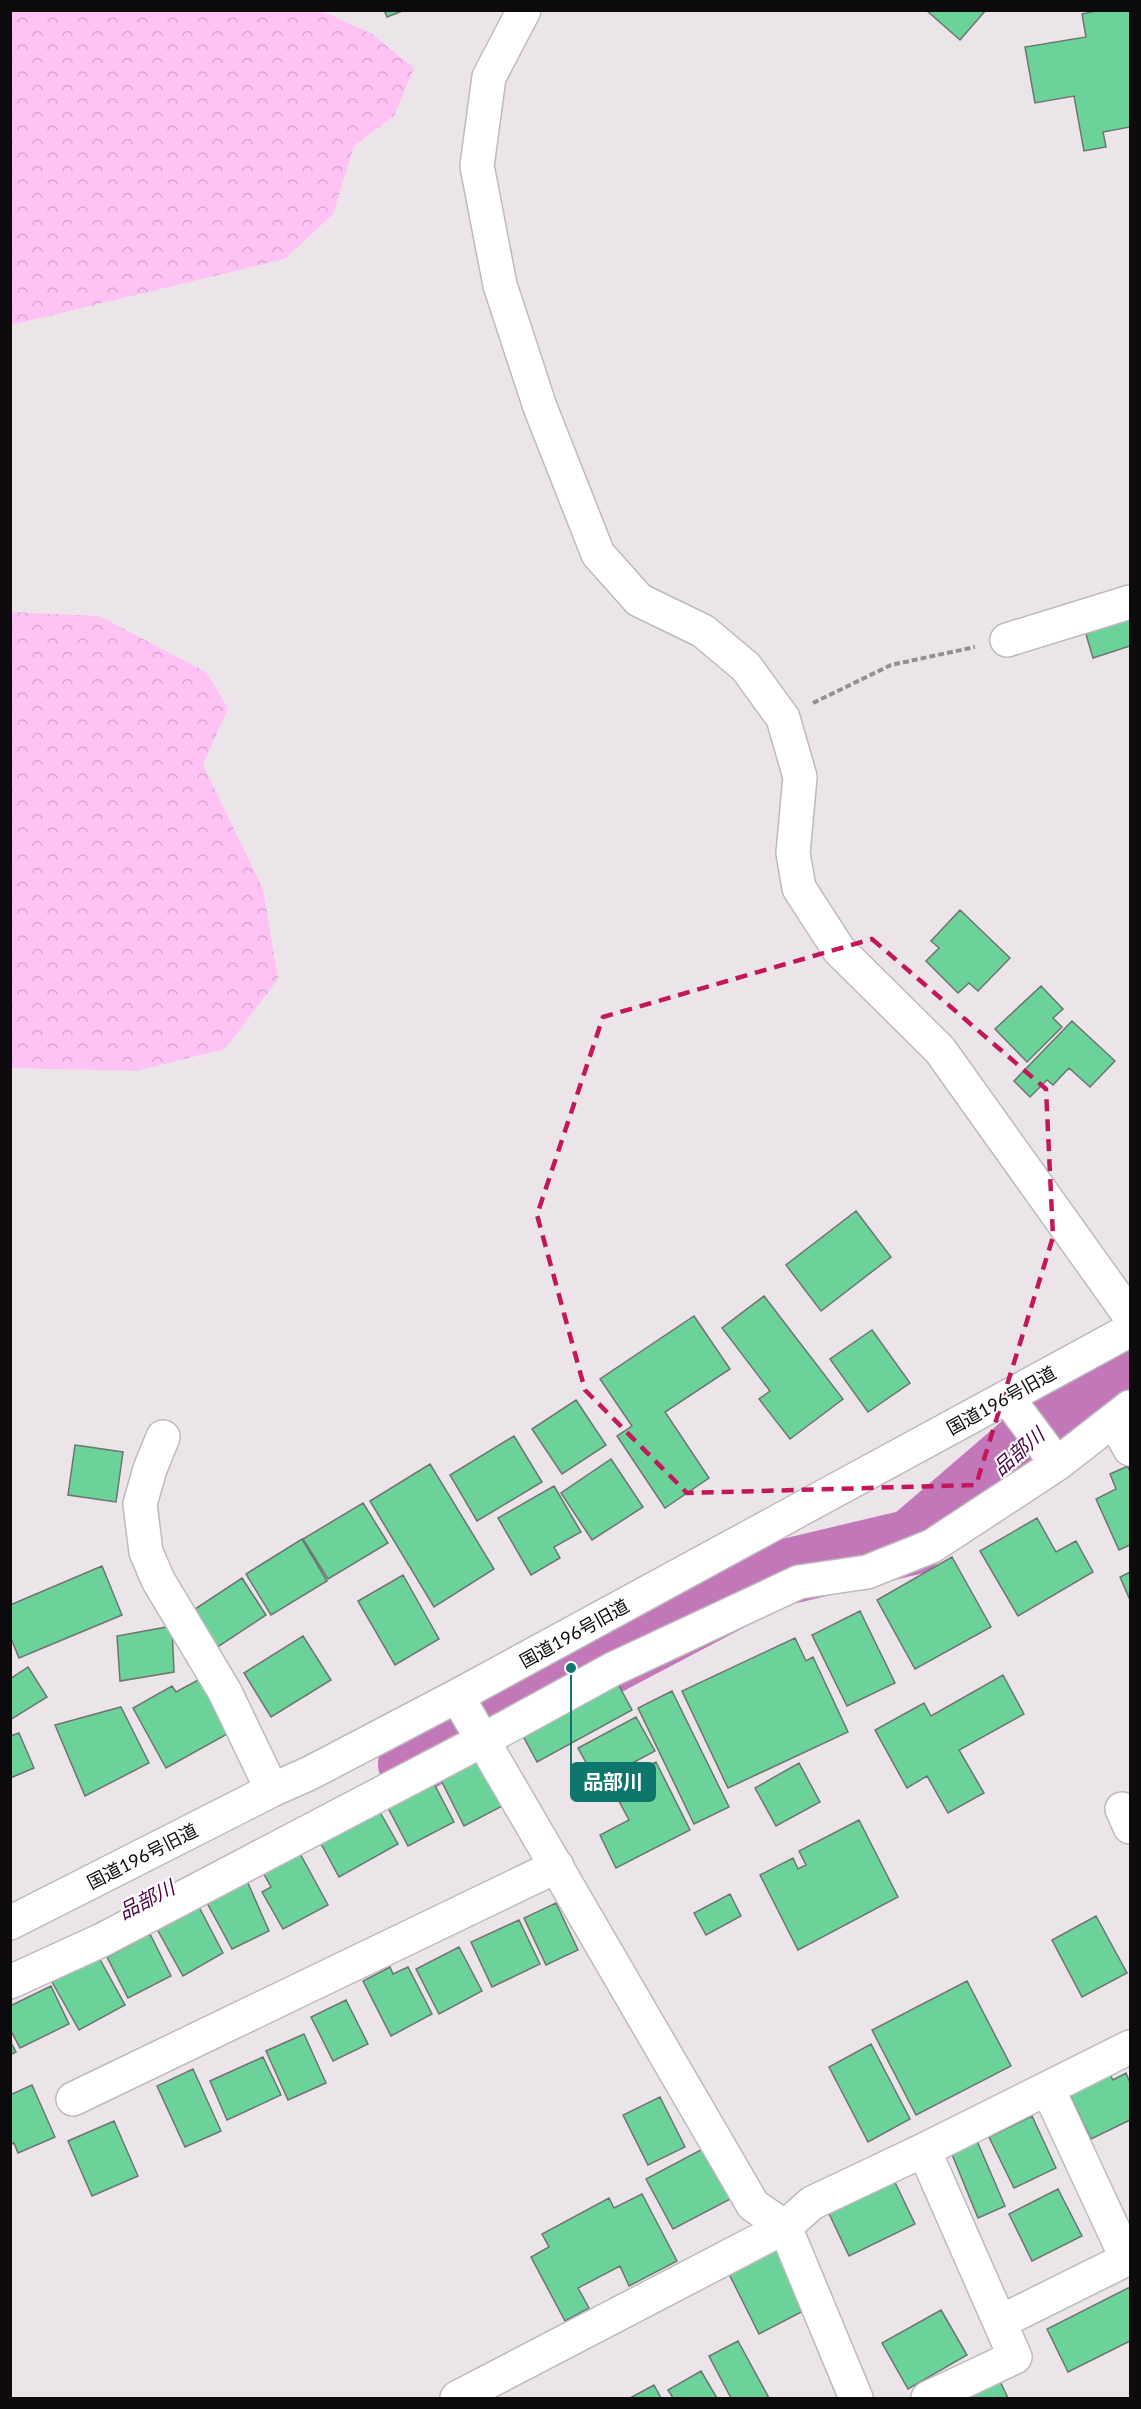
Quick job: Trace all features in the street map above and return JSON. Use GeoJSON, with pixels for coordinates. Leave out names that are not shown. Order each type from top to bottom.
{"type":"FeatureCollection","features":[{"type":"Feature","properties":{"kind":"street"},"geometry":{"type":"LineString","coordinates":[[524,10],[489,76],[477,166],[500,285],[540,407],[598,554],[639,600],[703,631],[746,668],[783,718],[800,777],[793,853],[799,888],[839,950],[940,1050],[1131,1316]]}},
{"type":"Feature","properties":{"kind":"street"},"geometry":{"type":"LineString","coordinates":[[1007,640],[1131,602]]}},
{"type":"Feature","properties":{"kind":"street","name":"国道196号旧道"},"geometry":{"type":"LineString","coordinates":[[10,1923],[310,1773],[457,1696],[1131,1330]]}},
{"type":"Feature","properties":{"kind":"street"},"geometry":{"type":"LineString","coordinates":[[1008,1398],[1057,1464]]}},
{"type":"Feature","properties":{"kind":"street"},"geometry":{"type":"LineString","coordinates":[[10,1982],[102,1940],[483,1740],[613,1669],[799,1582],[867,1572],[932,1545],[1057,1464],[1122,1414],[1131,1449]]}},
{"type":"Feature","properties":{"kind":"street"},"geometry":{"type":"LineString","coordinates":[[163,1437],[150,1469],[140,1504],[146,1552],[158,1580],[225,1692],[272,1790]]}},
{"type":"Feature","properties":{"kind":"street"},"geometry":{"type":"LineString","coordinates":[[457,1696],[753,2205],[784,2226],[856,2398]]}},
{"type":"Feature","properties":{"kind":"street"},"geometry":{"type":"LineString","coordinates":[[73,2099],[557,1866]]}},
{"type":"Feature","properties":{"kind":"street"},"geometry":{"type":"LineString","coordinates":[[457,2398],[784,2226],[812,2203],[1131,2048]]}},
{"type":"Feature","properties":{"kind":"street"},"geometry":{"type":"LineString","coordinates":[[1000,2322],[1127,2259],[1048,2089]]}},
{"type":"Feature","properties":{"kind":"street"},"geometry":{"type":"LineString","coordinates":[[924,2150],[1015,2357],[928,2398]]}},
{"type":"Feature","properties":{"kind":"path"},"geometry":{"type":"LineString","coordinates":[[783,718],[891,665],[1007,640]]}},
{"type":"Feature","properties":{"kind":"highlighted area"},"geometry":{"type":"Polygon","coordinates":[[[872,939],[1046,1089],[1053,1237],[976,1485],[687,1493],[585,1390],[537,1215],[603,1017],[872,939]]]}},
{"type":"Feature","properties":{"kind":"green space"},"geometry":{"type":"Polygon","coordinates":[[[10,11],[322,11],[372,34],[414,68],[394,116],[354,146],[333,214],[285,259],[11,325],[10,11]]]}},
{"type":"Feature","properties":{"kind":"green space"},"geometry":{"type":"Polygon","coordinates":[[[11,612],[99,616],[206,672],[228,708],[203,765],[263,889],[278,979],[225,1049],[136,1071],[11,1068],[11,612]]]}},
{"type":"Feature","properties":{"kind":"building"},"geometry":{"type":"Polygon","coordinates":[[[384,10],[405,10],[387,17],[384,10]]]}},
{"type":"Feature","properties":{"kind":"building"},"geometry":{"type":"Polygon","coordinates":[[[926,10],[986,10],[960,40],[926,10]]]}},
{"type":"Feature","properties":{"kind":"building"},"geometry":{"type":"Polygon","coordinates":[[[1100,10],[1130,10],[1130,127],[1103,132],[1106,147],[1084,151],[1074,96],[1035,103],[1025,47],[1086,37],[1082,14],[1100,10]]]}},
{"type":"Feature","properties":{"kind":"building"},"geometry":{"type":"Polygon","coordinates":[[[1130,610],[1130,646],[1093,658],[1083,624],[1130,610]]]}},
{"type":"Feature","properties":{"kind":"building"},"geometry":{"type":"Polygon","coordinates":[[[960,910],[1010,958],[978,991],[969,983],[958,993],[926,961],[939,948],[931,941],[960,910]]]}},
{"type":"Feature","properties":{"kind":"building"},"geometry":{"type":"Polygon","coordinates":[[[1041,986],[1063,1009],[1053,1018],[1062,1027],[1027,1062],[995,1029],[1041,986]]]}},
{"type":"Feature","properties":{"kind":"building"},"geometry":{"type":"Polygon","coordinates":[[[1072,1021],[1115,1061],[1090,1087],[1069,1068],[1053,1085],[1047,1080],[1030,1097],[1014,1081],[1072,1021]]]}},
{"type":"Feature","properties":{"kind":"building"},"geometry":{"type":"Polygon","coordinates":[[[856,1211],[891,1257],[821,1311],[786,1265],[856,1211]]]}},
{"type":"Feature","properties":{"kind":"building"},"geometry":{"type":"Polygon","coordinates":[[[764,1296],[843,1399],[790,1439],[759,1399],[770,1391],[722,1328],[764,1296]]]}},
{"type":"Feature","properties":{"kind":"building"},"geometry":{"type":"Polygon","coordinates":[[[694,1316],[730,1369],[665,1412],[709,1478],[665,1508],[617,1436],[632,1426],[600,1379],[694,1316]]]}},
{"type":"Feature","properties":{"kind":"building"},"geometry":{"type":"Polygon","coordinates":[[[872,1330],[910,1383],[868,1412],[830,1359],[872,1330]]]}},
{"type":"Feature","properties":{"kind":"building"},"geometry":{"type":"Polygon","coordinates":[[[576,1400],[606,1445],[562,1474],[532,1429],[576,1400]]]}},
{"type":"Feature","properties":{"kind":"building"},"geometry":{"type":"Polygon","coordinates":[[[514,1436],[542,1482],[477,1521],[450,1475],[514,1436]]]}},
{"type":"Feature","properties":{"kind":"building"},"geometry":{"type":"Polygon","coordinates":[[[75,1445],[123,1452],[116,1502],[68,1495],[75,1445]]]}},
{"type":"Feature","properties":{"kind":"building"},"geometry":{"type":"Polygon","coordinates":[[[611,1459],[643,1507],[592,1540],[561,1493],[611,1459]]]}},
{"type":"Feature","properties":{"kind":"building"},"geometry":{"type":"Polygon","coordinates":[[[430,1464],[494,1569],[434,1607],[370,1501],[430,1464]]]}},
{"type":"Feature","properties":{"kind":"building"},"geometry":{"type":"Polygon","coordinates":[[[1128,1466],[1130,1472],[1130,1545],[1119,1550],[1096,1499],[1116,1489],[1110,1474],[1128,1466]]]}},
{"type":"Feature","properties":{"kind":"building"},"geometry":{"type":"Polygon","coordinates":[[[554,1486],[581,1532],[554,1547],[560,1558],[531,1575],[498,1518],[554,1486]]]}},
{"type":"Feature","properties":{"kind":"building"},"geometry":{"type":"Polygon","coordinates":[[[363,1503],[388,1543],[328,1579],[303,1539],[363,1503]]]}},
{"type":"Feature","properties":{"kind":"building"},"geometry":{"type":"Polygon","coordinates":[[[1037,1518],[1056,1552],[1076,1541],[1093,1572],[1018,1616],[980,1551],[1037,1518]]]}},
{"type":"Feature","properties":{"kind":"building"},"geometry":{"type":"Polygon","coordinates":[[[302,1539],[327,1581],[271,1615],[246,1574],[302,1539]]]}},
{"type":"Feature","properties":{"kind":"building"},"geometry":{"type":"Polygon","coordinates":[[[952,1557],[991,1627],[915,1669],[877,1600],[952,1557]]]}},
{"type":"Feature","properties":{"kind":"building"},"geometry":{"type":"Polygon","coordinates":[[[102,1566],[122,1615],[19,1658],[10,1636],[10,1605],[102,1566]]]}},
{"type":"Feature","properties":{"kind":"building"},"geometry":{"type":"Polygon","coordinates":[[[1130,1572],[1130,1600],[1120,1577],[1130,1572]]]}},
{"type":"Feature","properties":{"kind":"building"},"geometry":{"type":"Polygon","coordinates":[[[403,1575],[439,1639],[395,1665],[358,1601],[403,1575]]]}},
{"type":"Feature","properties":{"kind":"building"},"geometry":{"type":"Polygon","coordinates":[[[242,1578],[266,1615],[213,1650],[189,1613],[242,1578]]]}},
{"type":"Feature","properties":{"kind":"building"},"geometry":{"type":"Polygon","coordinates":[[[860,1611],[895,1683],[847,1706],[812,1635],[860,1611]]]}},
{"type":"Feature","properties":{"kind":"building"},"geometry":{"type":"Polygon","coordinates":[[[172,1626],[174,1672],[120,1681],[117,1636],[172,1626]]]}},
{"type":"Feature","properties":{"kind":"building"},"geometry":{"type":"Polygon","coordinates":[[[303,1636],[331,1680],[271,1717],[244,1673],[303,1636]]]}},
{"type":"Feature","properties":{"kind":"building"},"geometry":{"type":"Polygon","coordinates":[[[795,1638],[806,1661],[813,1657],[848,1732],[728,1788],[682,1691],[795,1638]]]}},
{"type":"Feature","properties":{"kind":"building"},"geometry":{"type":"Polygon","coordinates":[[[28,1667],[47,1697],[10,1720],[10,1679],[28,1667]]]}},
{"type":"Feature","properties":{"kind":"building"},"geometry":{"type":"Polygon","coordinates":[[[1003,1675],[1024,1714],[959,1750],[984,1793],[948,1813],[927,1776],[907,1788],[875,1730],[924,1703],[931,1716],[1003,1675]]]}},
{"type":"Feature","properties":{"kind":"building"},"geometry":{"type":"Polygon","coordinates":[[[200,1679],[229,1733],[166,1768],[133,1708],[172,1686],[176,1692],[200,1679]]]}},
{"type":"Feature","properties":{"kind":"building"},"geometry":{"type":"Polygon","coordinates":[[[617,1682],[632,1710],[537,1762],[522,1734],[617,1682]]]}},
{"type":"Feature","properties":{"kind":"building"},"geometry":{"type":"Polygon","coordinates":[[[672,1691],[729,1807],[694,1824],[638,1708],[672,1691]]]}},
{"type":"Feature","properties":{"kind":"building"},"geometry":{"type":"Polygon","coordinates":[[[121,1707],[149,1763],[85,1796],[55,1725],[121,1707]]]}},
{"type":"Feature","properties":{"kind":"building"},"geometry":{"type":"Polygon","coordinates":[[[636,1717],[655,1751],[597,1782],[578,1748],[636,1717]]]}},
{"type":"Feature","properties":{"kind":"building"},"geometry":{"type":"Polygon","coordinates":[[[19,1733],[34,1768],[10,1778],[10,1736],[19,1733]]]}},
{"type":"Feature","properties":{"kind":"building"},"geometry":{"type":"Polygon","coordinates":[[[486,1757],[510,1802],[464,1826],[441,1780],[486,1757]]]}},
{"type":"Feature","properties":{"kind":"building"},"geometry":{"type":"Polygon","coordinates":[[[656,1762],[690,1830],[616,1868],[600,1835],[629,1820],[610,1784],[656,1762]]]}},
{"type":"Feature","properties":{"kind":"building"},"geometry":{"type":"Polygon","coordinates":[[[799,1763],[820,1802],[776,1826],[755,1788],[799,1763]]]}},
{"type":"Feature","properties":{"kind":"building"},"geometry":{"type":"Polygon","coordinates":[[[431,1778],[454,1822],[408,1846],[385,1802],[431,1778]]]}},
{"type":"Feature","properties":{"kind":"building"},"geometry":{"type":"Polygon","coordinates":[[[377,1807],[398,1844],[339,1877],[319,1840],[377,1807]]]}},
{"type":"Feature","properties":{"kind":"building"},"geometry":{"type":"Polygon","coordinates":[[[859,1820],[898,1897],[798,1950],[760,1875],[793,1858],[798,1869],[806,1865],[799,1851],[859,1820]]]}},
{"type":"Feature","properties":{"kind":"building"},"geometry":{"type":"Polygon","coordinates":[[[297,1848],[328,1905],[283,1929],[262,1892],[271,1887],[260,1867],[297,1848]]]}},
{"type":"Feature","properties":{"kind":"building"},"geometry":{"type":"Polygon","coordinates":[[[247,1881],[269,1931],[232,1949],[207,1903],[247,1881]]]}},
{"type":"Feature","properties":{"kind":"building"},"geometry":{"type":"Polygon","coordinates":[[[730,1894],[741,1916],[706,1935],[694,1913],[730,1894]]]}},
{"type":"Feature","properties":{"kind":"building"},"geometry":{"type":"Polygon","coordinates":[[[556,1903],[578,1950],[546,1965],[524,1918],[556,1903]]]}},
{"type":"Feature","properties":{"kind":"building"},"geometry":{"type":"Polygon","coordinates":[[[199,1907],[223,1953],[183,1976],[157,1929],[199,1907]]]}},
{"type":"Feature","properties":{"kind":"building"},"geometry":{"type":"Polygon","coordinates":[[[1096,1916],[1127,1973],[1082,1997],[1052,1940],[1096,1916]]]}},
{"type":"Feature","properties":{"kind":"building"},"geometry":{"type":"Polygon","coordinates":[[[519,1920],[540,1964],[492,1987],[471,1942],[519,1920]]]}},
{"type":"Feature","properties":{"kind":"building"},"geometry":{"type":"Polygon","coordinates":[[[150,1934],[171,1976],[128,1998],[107,1957],[150,1934]]]}},
{"type":"Feature","properties":{"kind":"building"},"geometry":{"type":"Polygon","coordinates":[[[459,1947],[482,1991],[439,2014],[416,1969],[459,1947]]]}},
{"type":"Feature","properties":{"kind":"building"},"geometry":{"type":"Polygon","coordinates":[[[97,1954],[125,2005],[79,2030],[51,1980],[97,1954]]]}},
{"type":"Feature","properties":{"kind":"building"},"geometry":{"type":"Polygon","coordinates":[[[390,1967],[393,1974],[408,1967],[432,2014],[391,2036],[363,1981],[390,1967]]]}},
{"type":"Feature","properties":{"kind":"building"},"geometry":{"type":"Polygon","coordinates":[[[967,1981],[1011,2066],[916,2115],[872,2030],[967,1981]]]}},
{"type":"Feature","properties":{"kind":"building"},"geometry":{"type":"Polygon","coordinates":[[[51,1986],[69,2024],[20,2048],[10,2029],[10,2006],[51,1986]]]}},
{"type":"Feature","properties":{"kind":"building"},"geometry":{"type":"Polygon","coordinates":[[[346,2000],[368,2044],[333,2061],[311,2017],[346,2000]]]}},
{"type":"Feature","properties":{"kind":"building"},"geometry":{"type":"Polygon","coordinates":[[[304,2034],[326,2083],[288,2100],[266,2051],[304,2034]]]}},
{"type":"Feature","properties":{"kind":"building"},"geometry":{"type":"Polygon","coordinates":[[[10,2041],[16,2052],[10,2055],[10,2041]]]}},
{"type":"Feature","properties":{"kind":"building"},"geometry":{"type":"Polygon","coordinates":[[[871,2044],[910,2119],[868,2142],[829,2067],[871,2044]]]}},
{"type":"Feature","properties":{"kind":"building"},"geometry":{"type":"Polygon","coordinates":[[[263,2057],[281,2095],[227,2120],[210,2081],[263,2057]]]}},
{"type":"Feature","properties":{"kind":"building"},"geometry":{"type":"Polygon","coordinates":[[[193,2069],[221,2131],[185,2147],[157,2086],[193,2069]]]}},
{"type":"Feature","properties":{"kind":"building"},"geometry":{"type":"Polygon","coordinates":[[[1107,2069],[1113,2080],[1126,2073],[1130,2083],[1130,2120],[1091,2139],[1067,2089],[1107,2069]]]}},
{"type":"Feature","properties":{"kind":"building"},"geometry":{"type":"Polygon","coordinates":[[[32,2085],[55,2137],[18,2153],[14,2143],[10,2145],[10,2095],[32,2085]]]}},
{"type":"Feature","properties":{"kind":"building"},"geometry":{"type":"Polygon","coordinates":[[[660,2097],[685,2147],[648,2165],[623,2115],[660,2097]]]}},
{"type":"Feature","properties":{"kind":"building"},"geometry":{"type":"Polygon","coordinates":[[[1032,2116],[1056,2168],[1014,2188],[989,2137],[1032,2116]]]}},
{"type":"Feature","properties":{"kind":"building"},"geometry":{"type":"Polygon","coordinates":[[[114,2121],[138,2176],[92,2196],[68,2141],[114,2121]]]}},
{"type":"Feature","properties":{"kind":"building"},"geometry":{"type":"Polygon","coordinates":[[[977,2141],[1005,2206],[978,2218],[951,2152],[977,2141]]]}},
{"type":"Feature","properties":{"kind":"building"},"geometry":{"type":"Polygon","coordinates":[[[712,2144],[738,2195],[673,2229],[646,2179],[712,2144]]]}},
{"type":"Feature","properties":{"kind":"building"},"geometry":{"type":"Polygon","coordinates":[[[891,2174],[915,2224],[849,2256],[825,2205],[891,2174]]]}},
{"type":"Feature","properties":{"kind":"building"},"geometry":{"type":"Polygon","coordinates":[[[1058,2189],[1082,2236],[1032,2261],[1009,2214],[1058,2189]]]}},
{"type":"Feature","properties":{"kind":"building"},"geometry":{"type":"Polygon","coordinates":[[[642,2194],[677,2261],[629,2286],[620,2266],[578,2288],[589,2308],[565,2321],[531,2257],[549,2247],[542,2234],[609,2198],[614,2208],[642,2194]]]}},
{"type":"Feature","properties":{"kind":"building"},"geometry":{"type":"Polygon","coordinates":[[[778,2238],[813,2306],[759,2334],[725,2266],[778,2238]]]}},
{"type":"Feature","properties":{"kind":"building"},"geometry":{"type":"Polygon","coordinates":[[[1130,2287],[1130,2341],[1068,2372],[1047,2329],[1130,2287]]]}},
{"type":"Feature","properties":{"kind":"building"},"geometry":{"type":"Polygon","coordinates":[[[941,2310],[967,2355],[908,2389],[882,2343],[941,2310]]]}},
{"type":"Feature","properties":{"kind":"building"},"geometry":{"type":"Polygon","coordinates":[[[738,2341],[769,2398],[731,2398],[709,2356],[738,2341]]]}},
{"type":"Feature","properties":{"kind":"building"},"geometry":{"type":"Polygon","coordinates":[[[701,2371],[717,2398],[673,2398],[668,2390],[701,2371]]]}},
{"type":"Feature","properties":{"kind":"building"},"geometry":{"type":"Polygon","coordinates":[[[998,2377],[1008,2398],[953,2398],[998,2377]]]}},
{"type":"Feature","properties":{"kind":"building"},"geometry":{"type":"Polygon","coordinates":[[[654,2385],[661,2398],[630,2398],[654,2385]]]}},
{"type":"Feature","properties":{"kind":"waterway","name":"品部川"},"geometry":{"type":"LineString","coordinates":[[411,1764],[571,1668],[602,1665],[773,1575],[912,1542],[1056,1418],[1130,1379]]}},
{"type":"Feature","properties":{"kind":"place","name":"品部川"},"geometry":{"type":"Point","coordinates":[571,1668]}}]}
